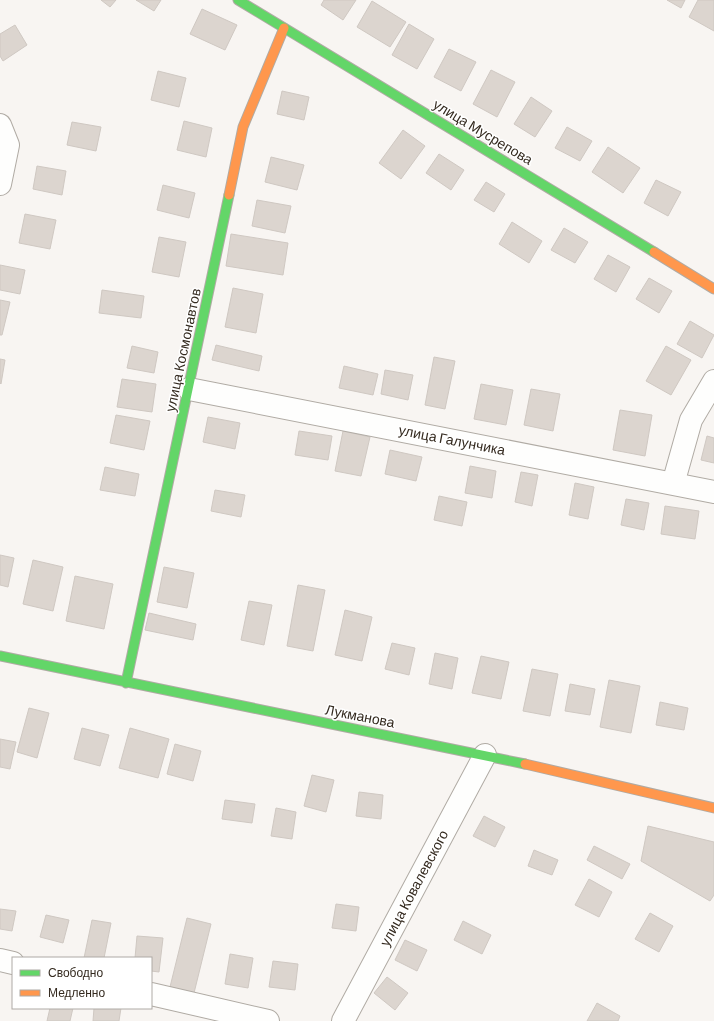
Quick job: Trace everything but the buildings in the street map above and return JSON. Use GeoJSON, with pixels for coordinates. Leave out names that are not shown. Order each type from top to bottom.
{"type":"FeatureCollection","features":[{"type":"Feature","properties":{"kind":"street","name":"улица Мусрепова"},"geometry":{"type":"LineString","coordinates":[[238,0],[714,289]]}},
{"type":"Feature","properties":{"kind":"street","name":"улица Космонавтов"},"geometry":{"type":"LineString","coordinates":[[126,683],[243,127],[284,28]]}},
{"type":"Feature","properties":{"kind":"street"},"geometry":{"type":"LineString","coordinates":[[0,125],[8,145],[0,184]]}},
{"type":"Feature","properties":{"kind":"street"},"geometry":{"type":"LineString","coordinates":[[673,484],[691,420],[714,381]]}},
{"type":"Feature","properties":{"kind":"street","name":"улица Галунчика"},"geometry":{"type":"LineString","coordinates":[[189,389],[714,492]]}},
{"type":"Feature","properties":{"kind":"street","name":"Лукманова"},"geometry":{"type":"LineString","coordinates":[[0,656],[126,683],[485,755],[714,808]]}},
{"type":"Feature","properties":{"kind":"street","name":"улица Ковалевского"},"geometry":{"type":"LineString","coordinates":[[343,1021],[485,755]]}},
{"type":"Feature","properties":{"kind":"street"},"geometry":{"type":"LineString","coordinates":[[0,960],[12,962]]}},
{"type":"Feature","properties":{"kind":"street"},"geometry":{"type":"LineString","coordinates":[[152,994],[268,1021]]}},
{"type":"Feature","properties":{"kind":"traffic: fast"},"geometry":{"type":"LineString","coordinates":[[238,0],[654,252]]}},
{"type":"Feature","properties":{"kind":"traffic: fast"},"geometry":{"type":"LineString","coordinates":[[126,683],[229,195]]}},
{"type":"Feature","properties":{"kind":"traffic: fast"},"geometry":{"type":"LineString","coordinates":[[0,656],[525,764]]}},
{"type":"Feature","properties":{"kind":"traffic: slow"},"geometry":{"type":"LineString","coordinates":[[229,195],[243,127],[284,28]]}},
{"type":"Feature","properties":{"kind":"traffic: slow"},"geometry":{"type":"LineString","coordinates":[[654,252],[714,289]]}},
{"type":"Feature","properties":{"kind":"traffic: slow"},"geometry":{"type":"LineString","coordinates":[[525,764],[714,808]]}}]}
